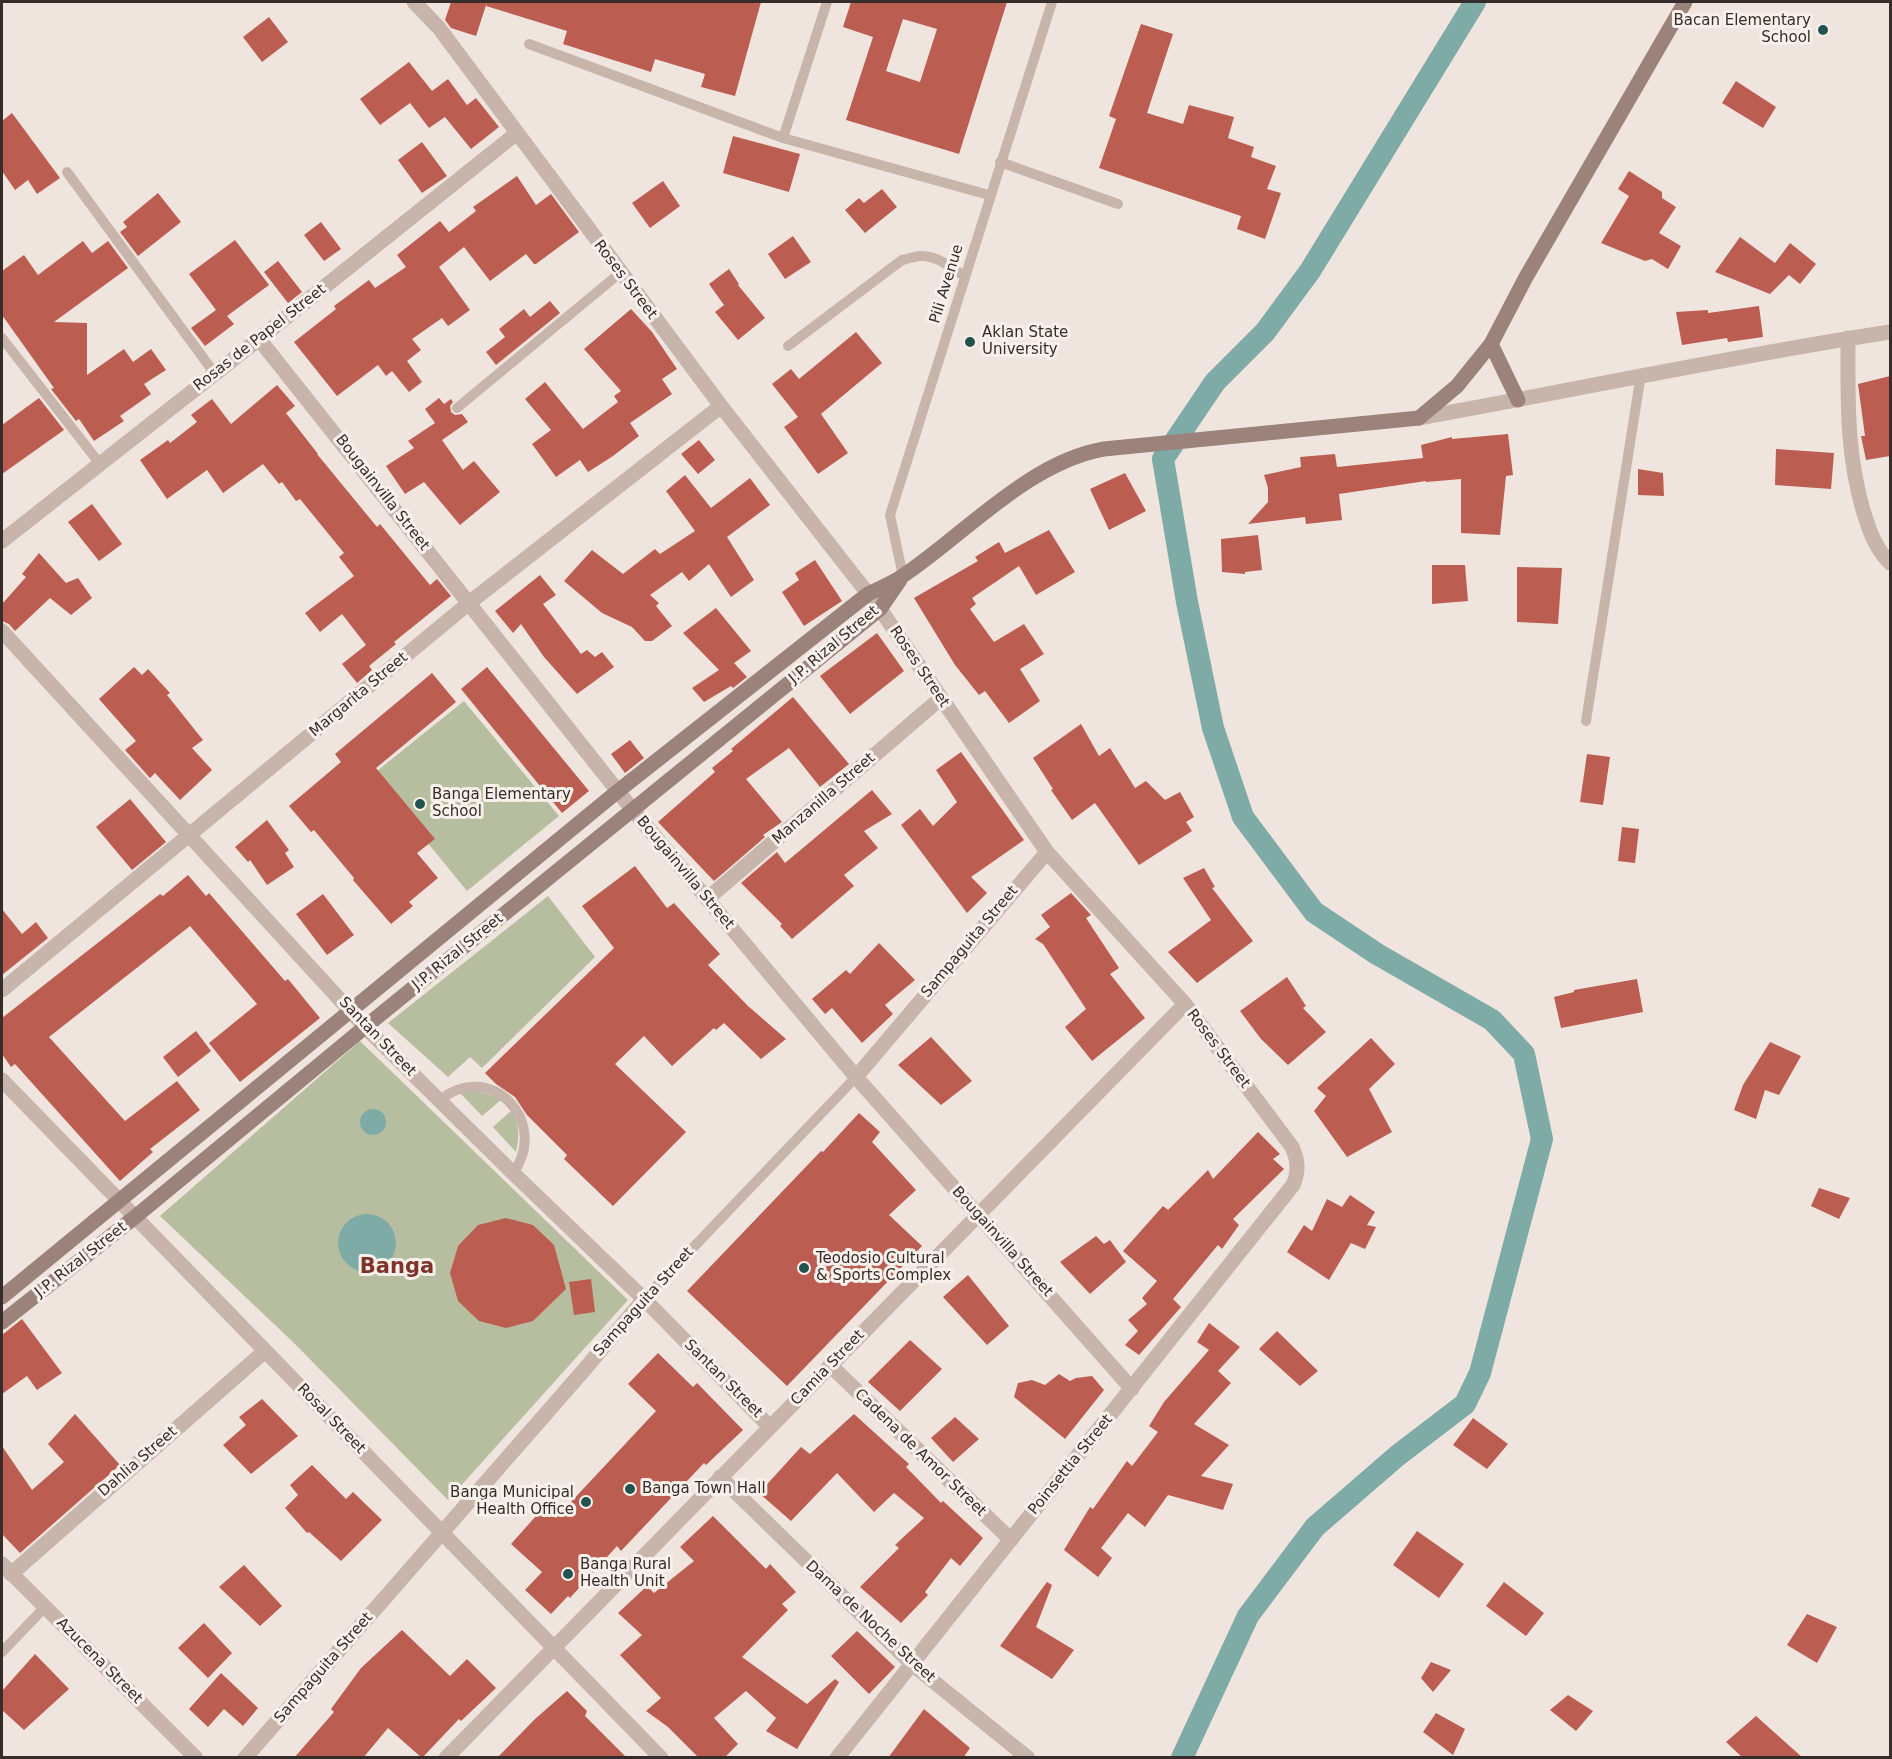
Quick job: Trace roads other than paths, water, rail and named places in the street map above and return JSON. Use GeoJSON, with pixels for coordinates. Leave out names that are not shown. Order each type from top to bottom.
{"type":"FeatureCollection","features":[{"type":"Feature","properties":{"kind":"main road"},"geometry":{"type":"LineString","coordinates":[[903,576],[993,506],[1044,471],[1083,452],[1419,417],[1457,386],[1491,344],[1526,277],[1684,2]]}},
{"type":"Feature","properties":{"kind":"main road"},"geometry":{"type":"LineString","coordinates":[[1491,344],[1518,400]]}},
{"type":"Feature","properties":{"kind":"main road","name":"J.P. Rizal Street"},"geometry":{"type":"LineString","coordinates":[[2,1297],[618,791],[868,594],[903,576]]}},
{"type":"Feature","properties":{"kind":"main road","name":"J.P. Rizal Street"},"geometry":{"type":"LineString","coordinates":[[2,1322],[135,1217],[632,809],[880,609],[903,576]]}},
{"type":"Feature","properties":{"kind":"street","name":"Roses Street"},"geometry":{"type":"LineString","coordinates":[[414,2],[439,28],[620,273],[880,609],[1047,852],[1185,1004],[1292,1147],[1298,1169]]}},
{"type":"Feature","properties":{"kind":"street","name":"Rosas de Papel Street"},"geometry":{"type":"LineString","coordinates":[[2,541],[517,134]]}},
{"type":"Feature","properties":{"kind":"street"},"geometry":{"type":"LineString","coordinates":[[1419,417],[1518,400],[1641,374],[1890,332]]}},
{"type":"Feature","properties":{"kind":"street"},"geometry":{"type":"LineString","coordinates":[[1848,338],[1848,423],[1854,480],[1875,543],[1890,563]]}},
{"type":"Feature","properties":{"kind":"street","name":"Bougainvilla Street"},"geometry":{"type":"LineString","coordinates":[[260,339],[632,809],[856,1077],[1132,1389]]}},
{"type":"Feature","properties":{"kind":"street","name":"Margarita Street"},"geometry":{"type":"LineString","coordinates":[[2,990],[469,603],[721,406]]}},
{"type":"Feature","properties":{"kind":"street","name":"Santan Street"},"geometry":{"type":"LineString","coordinates":[[2,631],[366,1027],[644,1299],[770,1427]]}},
{"type":"Feature","properties":{"kind":"street","name":"Manzanilla Street"},"geometry":{"type":"LineString","coordinates":[[707,899],[941,698]]}},
{"type":"Feature","properties":{"kind":"street","name":"Sampaguita Street"},"geometry":{"type":"LineString","coordinates":[[856,1077],[1047,852]]}},
{"type":"Feature","properties":{"kind":"street","name":"Camia Street"},"geometry":{"type":"LineString","coordinates":[[446,1758],[1185,1004]]}},
{"type":"Feature","properties":{"kind":"street","name":"Rosal Street"},"geometry":{"type":"LineString","coordinates":[[2,1080],[661,1758]]}},
{"type":"Feature","properties":{"kind":"street","name":"Poinsettia Street"},"geometry":{"type":"LineString","coordinates":[[837,1758],[1293,1185],[1298,1169]]}},
{"type":"Feature","properties":{"kind":"street","name":"Sampaguita Street"},"geometry":{"type":"LineString","coordinates":[[245,1758],[644,1299]]}},
{"type":"Feature","properties":{"kind":"street","name":"Dahlia Street"},"geometry":{"type":"LineString","coordinates":[[6,1569],[265,1351]]}},
{"type":"Feature","properties":{"kind":"street","name":"Cadena de Amor Street"},"geometry":{"type":"LineString","coordinates":[[830,1365],[1011,1540]]}},
{"type":"Feature","properties":{"kind":"street","name":"Dama de Noche Street"},"geometry":{"type":"LineString","coordinates":[[720,1477],[912,1664],[1028,1758]]}},
{"type":"Feature","properties":{"kind":"street","name":"Azucena Street"},"geometry":{"type":"LineString","coordinates":[[6,1569],[196,1758]]}},
{"type":"Feature","properties":{"kind":"lane"},"geometry":{"type":"LineString","coordinates":[[783,138],[827,2]]}},
{"type":"Feature","properties":{"kind":"lane","name":"Pili Avenue"},"geometry":{"type":"LineString","coordinates":[[903,576],[890,515],[989,195],[1052,2]]}},
{"type":"Feature","properties":{"kind":"lane"},"geometry":{"type":"LineString","coordinates":[[529,44],[783,138],[989,195]]}},
{"type":"Feature","properties":{"kind":"lane"},"geometry":{"type":"LineString","coordinates":[[1000,162],[1118,204]]}},
{"type":"Feature","properties":{"kind":"lane"},"geometry":{"type":"LineString","coordinates":[[67,172],[215,374]]}},
{"type":"Feature","properties":{"kind":"lane"},"geometry":{"type":"LineString","coordinates":[[788,346],[902,260],[921,256],[934,258],[965,277]]}},
{"type":"Feature","properties":{"kind":"lane"},"geometry":{"type":"LineString","coordinates":[[457,408],[620,273]]}},
{"type":"Feature","properties":{"kind":"lane"},"geometry":{"type":"LineString","coordinates":[[2,338],[100,464]]}},
{"type":"Feature","properties":{"kind":"lane"},"geometry":{"type":"LineString","coordinates":[[1586,721],[1641,374]]}},
{"type":"Feature","properties":{"kind":"lane","name":"Sampaguita Street"},"geometry":{"type":"LineString","coordinates":[[644,1299],[856,1077]]}},
{"type":"Feature","properties":{"kind":"lane"},"geometry":{"type":"LineString","coordinates":[[440,1100],[453,1091],[474,1087],[495,1091],[508,1100],[519,1113],[525,1133],[523,1154],[513,1173]]}},
{"type":"Feature","properties":{"kind":"lane"},"geometry":{"type":"LineString","coordinates":[[2,1652],[45,1607]]}},
{"type":"Feature","properties":{"kind":"water"},"geometry":{"type":"Polygon","coordinates":[[[373,1109],[382,1113],[386,1122],[382,1131],[373,1135],[364,1131],[360,1122],[364,1113],[373,1109]]]}},
{"type":"Feature","properties":{"kind":"water"},"geometry":{"type":"Polygon","coordinates":[[[361,1214],[373,1214],[388,1222],[396,1237],[396,1249],[388,1264],[373,1272],[361,1272],[346,1264],[338,1249],[338,1237],[346,1222],[361,1214]]]}},
{"type":"Feature","properties":{"kind":"waterway"},"geometry":{"type":"LineString","coordinates":[[1182,1758],[1248,1616],[1315,1527],[1397,1456],[1465,1404],[1480,1373],[1542,1139],[1524,1054],[1492,1020],[1377,954],[1314,912],[1243,817],[1213,728],[1187,602],[1163,459],[1215,382],[1265,332],[1310,271],[1475,2]]}},
{"type":"Feature","properties":{"kind":"place","name":"Bacan Elementary School"},"geometry":{"type":"Point","coordinates":[1823,30]}},
{"type":"Feature","properties":{"kind":"place","name":"Aklan State University"},"geometry":{"type":"Point","coordinates":[970,342]}},
{"type":"Feature","properties":{"kind":"place","name":"Banga Elementary School"},"geometry":{"type":"Point","coordinates":[420,804]}},
{"type":"Feature","properties":{"kind":"place","name":"Teodosio Cultural & Sports Complex"},"geometry":{"type":"Point","coordinates":[804,1268]}},
{"type":"Feature","properties":{"kind":"place","name":"Banga Town Hall"},"geometry":{"type":"Point","coordinates":[630,1489]}},
{"type":"Feature","properties":{"kind":"place","name":"Banga Municipal Health Office"},"geometry":{"type":"Point","coordinates":[586,1502]}},
{"type":"Feature","properties":{"kind":"place","name":"Banga Rural Health Unit"},"geometry":{"type":"Point","coordinates":[568,1574]}},
{"type":"Feature","properties":{"kind":"district","name":"Banga"},"geometry":{"type":"Point","coordinates":[397,1268]}}]}
